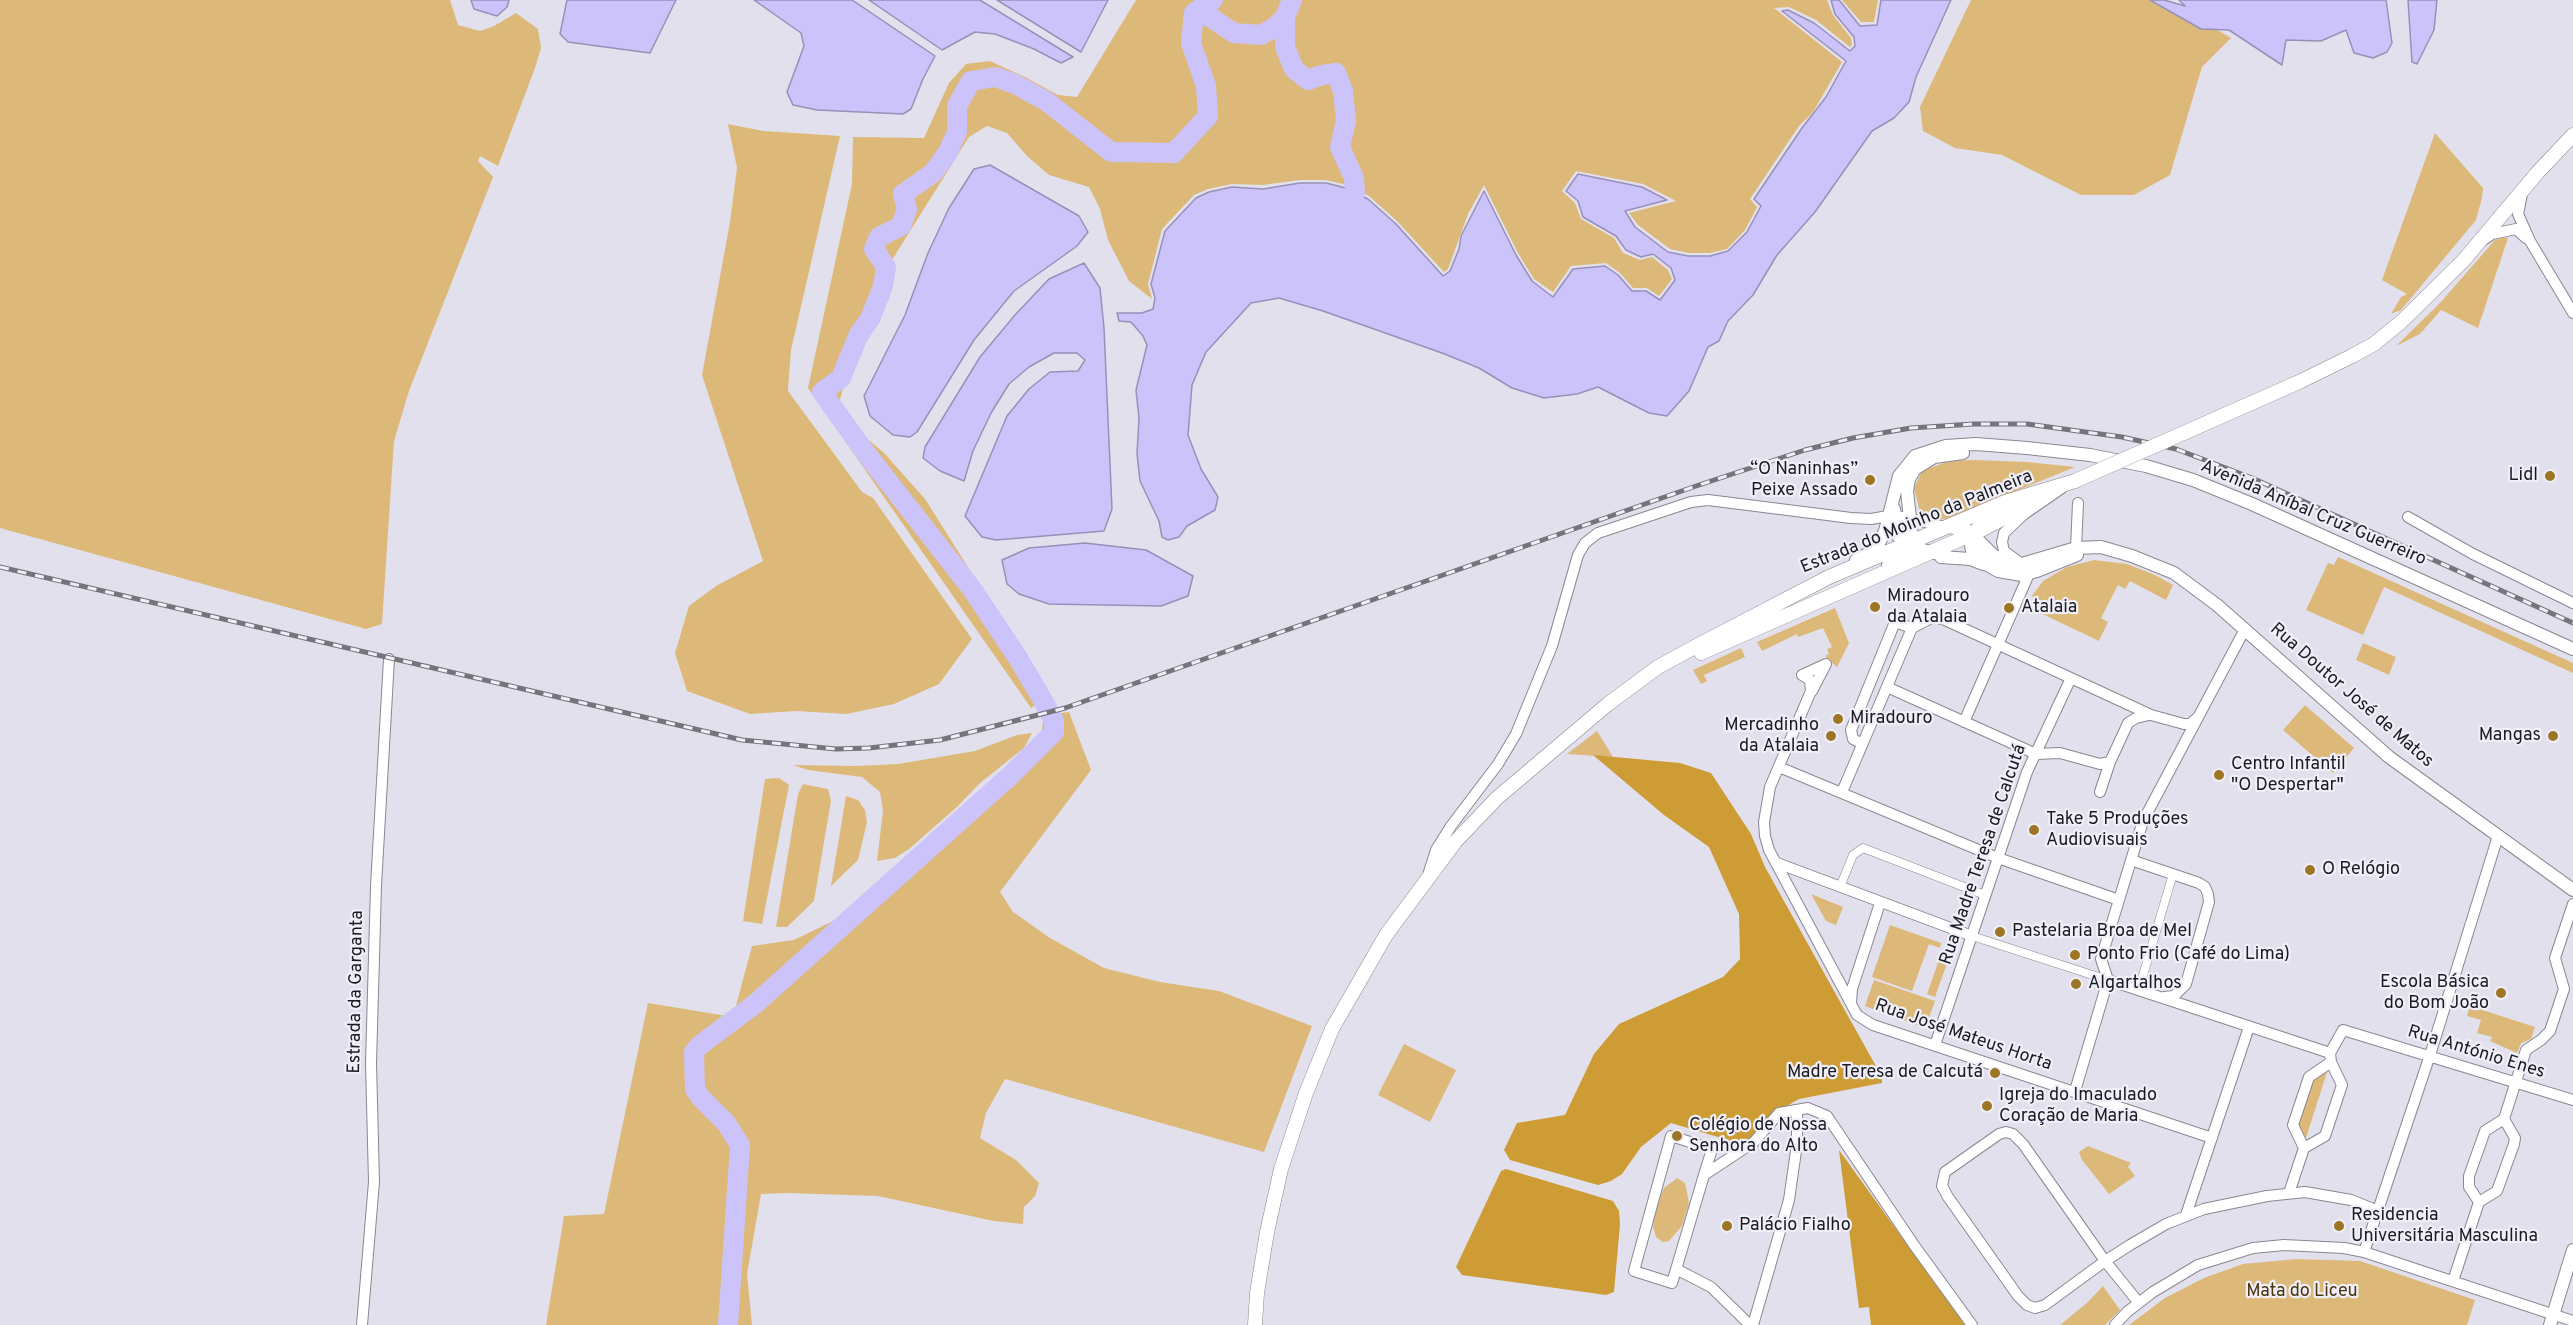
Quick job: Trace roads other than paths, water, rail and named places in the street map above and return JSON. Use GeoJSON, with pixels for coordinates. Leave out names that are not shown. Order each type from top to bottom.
{"type":"FeatureCollection","features":[{"type":"Feature","properties":{"kind":"main road"},"geometry":{"type":"LineString","coordinates":[[2075,481],[2328,369],[2374,344],[2433,293],[2573,135]]}},
{"type":"Feature","properties":{"kind":"main road","name":"Estrada do Moinho da Palmeira"},"geometry":{"type":"LineString","coordinates":[[1608,704],[1690,657],[1973,534],[2075,481]]}},
{"type":"Feature","properties":{"kind":"main road","name":"Estrada do Moinho da Palmeira"},"geometry":{"type":"LineString","coordinates":[[1255,1325],[1257,1293],[1281,1168],[1306,1093],[1332,1029],[1386,935],[1455,842],[1497,798],[1608,704],[1658,667],[1828,577],[2005,502],[2075,481]]}},
{"type":"Feature","properties":{"kind":"street"},"geometry":{"type":"LineString","coordinates":[[2523,190],[2518,214],[2530,241],[2573,313]]}},
{"type":"Feature","properties":{"kind":"street"},"geometry":{"type":"LineString","coordinates":[[2475,247],[2492,234],[2506,229],[2516,229],[2530,241]]}},
{"type":"Feature","properties":{"kind":"street"},"geometry":{"type":"LineString","coordinates":[[1793,595],[1871,552],[1879,543],[1890,518],[1894,490],[1906,465],[1915,456],[1946,446],[1976,444],[2027,448]]}},
{"type":"Feature","properties":{"kind":"street"},"geometry":{"type":"LineString","coordinates":[[1774,621],[1824,592],[1895,562],[1905,555],[1912,537],[1906,491],[1908,480],[1915,469],[1923,463],[1949,454],[2027,448]]}},
{"type":"Feature","properties":{"kind":"street","name":"Avenida Aníbal Cruz Guerreiro"},"geometry":{"type":"LineString","coordinates":[[2027,448],[2146,466],[2193,480],[2252,504],[2573,649]]}},
{"type":"Feature","properties":{"kind":"street"},"geometry":{"type":"LineString","coordinates":[[2029,566],[2004,550],[2002,542],[2004,533],[2023,514],[2062,488]]}},
{"type":"Feature","properties":{"kind":"street"},"geometry":{"type":"LineString","coordinates":[[1998,570],[1975,555],[1970,545],[1973,534],[1987,516],[2040,492]]}},
{"type":"Feature","properties":{"kind":"street"},"geometry":{"type":"LineString","coordinates":[[1428,878],[1436,850],[1451,826],[1498,764],[1516,734],[1552,646],[1573,568],[1585,543],[1598,533],[1690,502],[1708,500],[1851,518],[1911,519],[1938,527],[1965,529],[2003,562],[2029,566],[2081,554],[2103,552],[2132,556]]}},
{"type":"Feature","properties":{"kind":"street"},"geometry":{"type":"LineString","coordinates":[[2076,548],[2078,503]]}},
{"type":"Feature","properties":{"kind":"street"},"geometry":{"type":"LineString","coordinates":[[2408,517],[2473,554],[2573,603]]}},
{"type":"Feature","properties":{"kind":"street"},"geometry":{"type":"LineString","coordinates":[[1890,518],[1897,535],[1910,544],[1931,552],[1970,560],[2014,574],[2076,548],[2100,547],[2132,556]]}},
{"type":"Feature","properties":{"kind":"street","name":"Rua Doutor José de Matos"},"geometry":{"type":"LineString","coordinates":[[2132,556],[2185,580],[2245,629],[2390,757],[2573,890]]}},
{"type":"Feature","properties":{"kind":"street"},"geometry":{"type":"LineString","coordinates":[[1902,565],[1926,558],[1949,557]]}},
{"type":"Feature","properties":{"kind":"street"},"geometry":{"type":"LineString","coordinates":[[1965,722],[1999,644],[2029,566]]}},
{"type":"Feature","properties":{"kind":"street"},"geometry":{"type":"LineString","coordinates":[[1842,792],[1912,628],[1937,617],[2151,715],[2177,723],[2190,724],[2199,716]]}},
{"type":"Feature","properties":{"kind":"street"},"geometry":{"type":"LineString","coordinates":[[1862,744],[1853,739],[1851,730],[1895,622],[1912,628]]}},
{"type":"Feature","properties":{"kind":"street"},"geometry":{"type":"LineString","coordinates":[[2075,1091],[2108,980],[2101,959],[2143,821],[2245,629]]}},
{"type":"Feature","properties":{"kind":"street","name":"Estrada da Garganta"},"geometry":{"type":"LineString","coordinates":[[362,1325],[374,1182],[371,1063],[376,886],[389,659]]}},
{"type":"Feature","properties":{"kind":"street","name":"Rua José Mateus Horta"},"geometry":{"type":"LineString","coordinates":[[1811,691],[1810,680],[1802,675],[1826,664],[1811,691],[1770,787],[1764,822],[1769,850],[1857,1015],[1869,1023],[2212,1138]]}},
{"type":"Feature","properties":{"kind":"street","name":"Rua Madre Teresa de Calcutá"},"geometry":{"type":"LineString","coordinates":[[1935,1045],[2027,772],[2071,678]]}},
{"type":"Feature","properties":{"kind":"street"},"geometry":{"type":"LineString","coordinates":[[1887,687],[2036,754],[2054,752],[2100,764],[2110,762]]}},
{"type":"Feature","properties":{"kind":"street"},"geometry":{"type":"LineString","coordinates":[[2100,792],[2129,712],[2124,703]]}},
{"type":"Feature","properties":{"kind":"street"},"geometry":{"type":"LineString","coordinates":[[2124,728],[2136,718],[2151,715]]}},
{"type":"Feature","properties":{"kind":"street"},"geometry":{"type":"LineString","coordinates":[[2177,723],[2185,736],[2183,745]]}},
{"type":"Feature","properties":{"kind":"street"},"geometry":{"type":"LineString","coordinates":[[1779,767],[1998,858],[2120,900]]}},
{"type":"Feature","properties":{"kind":"street"},"geometry":{"type":"LineString","coordinates":[[2364,1252],[2430,1055],[2498,836]]}},
{"type":"Feature","properties":{"kind":"street"},"geometry":{"type":"LineString","coordinates":[[1840,887],[1853,855],[1863,848],[1985,895]]}},
{"type":"Feature","properties":{"kind":"street"},"geometry":{"type":"LineString","coordinates":[[2131,860],[2205,887],[2209,902],[2186,984],[2188,998],[2196,1008]]}},
{"type":"Feature","properties":{"kind":"street"},"geometry":{"type":"LineString","coordinates":[[1777,863],[1972,936],[2196,1008],[2330,1058],[2342,1085],[2325,1136],[2304,1148],[2289,1193]]}},
{"type":"Feature","properties":{"kind":"street"},"geometry":{"type":"LineString","coordinates":[[2139,990],[2172,874]]}},
{"type":"Feature","properties":{"kind":"street"},"geometry":{"type":"LineString","coordinates":[[1851,1004],[1855,979],[1880,903]]}},
{"type":"Feature","properties":{"kind":"street"},"geometry":{"type":"LineString","coordinates":[[2479,1202],[2469,1187],[2469,1176],[2485,1131],[2505,1119],[2526,1050],[2550,1031],[2564,989],[2555,958],[2573,904]]}},
{"type":"Feature","properties":{"kind":"street"},"geometry":{"type":"LineString","coordinates":[[1839,980],[1848,982],[1855,979]]}},
{"type":"Feature","properties":{"kind":"street"},"geometry":{"type":"LineString","coordinates":[[2162,997],[2174,996],[2186,984]]}},
{"type":"Feature","properties":{"kind":"street"},"geometry":{"type":"LineString","coordinates":[[2186,1215],[2249,1027]]}},
{"type":"Feature","properties":{"kind":"street","name":"Rua António Enes"},"geometry":{"type":"LineString","coordinates":[[2330,1058],[2343,1030],[2573,1100]]}},
{"type":"Feature","properties":{"kind":"street"},"geometry":{"type":"LineString","coordinates":[[2304,1148],[2293,1125],[2309,1077],[2330,1058]]}},
{"type":"Feature","properties":{"kind":"street"},"geometry":{"type":"LineString","coordinates":[[1704,1175],[1754,1143],[1779,1113],[1808,1108],[1827,1116],[1914,1245],[1972,1325]]}},
{"type":"Feature","properties":{"kind":"street"},"geometry":{"type":"LineString","coordinates":[[1676,1269],[1711,1287],[1751,1325],[1789,1200],[1797,1144],[1797,1110]]}},
{"type":"Feature","properties":{"kind":"street"},"geometry":{"type":"LineString","coordinates":[[2453,1281],[2479,1202],[2497,1191],[2514,1144],[2515,1138],[2505,1119]]}},
{"type":"Feature","properties":{"kind":"street"},"geometry":{"type":"LineString","coordinates":[[2139,1303],[2104,1261],[2023,1144],[2013,1134],[2006,1132],[1999,1134],[1948,1169],[1943,1176],[1942,1186],[1948,1197],[2018,1296],[2030,1307],[2037,1308],[2045,1305],[2104,1261],[2157,1229],[2204,1209],[2289,1193],[2328,1195],[2351,1200],[2378,1211]]}},
{"type":"Feature","properties":{"kind":"street"},"geometry":{"type":"LineString","coordinates":[[1671,1136],[1712,1149],[1704,1175],[1672,1283],[1634,1271],[1671,1136]]}},
{"type":"Feature","properties":{"kind":"street"},"geometry":{"type":"LineString","coordinates":[[2193,1192],[2197,1204],[2204,1209]]}},
{"type":"Feature","properties":{"kind":"street"},"geometry":{"type":"LineString","coordinates":[[2115,1325],[2139,1303],[2198,1266],[2253,1248],[2303,1246],[2364,1252],[2453,1281],[2551,1320],[2573,1321]]}},
{"type":"Feature","properties":{"kind":"street"},"geometry":{"type":"LineString","coordinates":[[2551,1320],[2573,1250]]}},
{"type":"Feature","properties":{"kind":"waterway"},"geometry":{"type":"LineString","coordinates":[[728,1325],[740,1145],[726,1123],[695,1089],[694,1052],[755,1004],[1011,775],[1054,732],[1054,721],[1041,697],[972,589],[865,452],[822,392],[841,378],[859,334],[870,319],[883,286],[886,267],[874,249],[879,237],[901,226],[907,209],[903,194],[933,173],[948,152],[957,132],[957,106],[971,81],[996,77],[1015,84],[1046,101],[1111,152],[1174,153],[1208,116],[1206,86],[1191,43],[1194,13],[1213,0]]}},
{"type":"Feature","properties":{"kind":"waterway"},"geometry":{"type":"LineString","coordinates":[[1292,0],[1285,17],[1285,47],[1294,69],[1308,80],[1336,73],[1343,91],[1346,121],[1340,147],[1354,178],[1355,193]]}},
{"type":"Feature","properties":{"kind":"waterway"},"geometry":{"type":"LineString","coordinates":[[1194,13],[1210,17],[1234,33],[1261,35],[1275,27],[1285,17]]}},
{"type":"Feature","properties":{"kind":"railway"},"geometry":{"type":"LineString","coordinates":[[0,567],[742,740],[836,749],[869,748],[940,740],[1065,708],[1696,486],[1805,450],[1853,438],[1911,428],[1973,424],[2027,424],[2122,437],[2176,449],[2252,478],[2573,623]]}},
{"type":"Feature","properties":{"kind":"place","name":"Lidl"},"geometry":{"type":"Point","coordinates":[2550,476]}},
{"type":"Feature","properties":{"kind":"place","name":"“O Naninhas” Peixe Assado"},"geometry":{"type":"Point","coordinates":[1870,480]}},
{"type":"Feature","properties":{"kind":"place","name":"Miradouro da Atalaia"},"geometry":{"type":"Point","coordinates":[1875,607]}},
{"type":"Feature","properties":{"kind":"place","name":"Atalaia"},"geometry":{"type":"Point","coordinates":[2009,608]}},
{"type":"Feature","properties":{"kind":"place","name":"Miradouro"},"geometry":{"type":"Point","coordinates":[1838,719]}},
{"type":"Feature","properties":{"kind":"place","name":"Mercadinho da Atalaia"},"geometry":{"type":"Point","coordinates":[1831,736]}},
{"type":"Feature","properties":{"kind":"place","name":"Mangas"},"geometry":{"type":"Point","coordinates":[2553,736]}},
{"type":"Feature","properties":{"kind":"place","name":"Centro Infantil \"O Despertar\""},"geometry":{"type":"Point","coordinates":[2219,775]}},
{"type":"Feature","properties":{"kind":"place","name":"Take 5 Produções Audiovisuais"},"geometry":{"type":"Point","coordinates":[2034,830]}},
{"type":"Feature","properties":{"kind":"place","name":"O Relógio"},"geometry":{"type":"Point","coordinates":[2310,870]}},
{"type":"Feature","properties":{"kind":"place","name":"Pastelaria Broa de Mel"},"geometry":{"type":"Point","coordinates":[2000,932]}},
{"type":"Feature","properties":{"kind":"place","name":"Ponto Frio (Café do Lima)"},"geometry":{"type":"Point","coordinates":[2075,955]}},
{"type":"Feature","properties":{"kind":"place","name":"Algartalhos"},"geometry":{"type":"Point","coordinates":[2076,984]}},
{"type":"Feature","properties":{"kind":"place","name":"Escola Básica do Bom João"},"geometry":{"type":"Point","coordinates":[2501,993]}},
{"type":"Feature","properties":{"kind":"place","name":"Madre Teresa de Calcutá"},"geometry":{"type":"Point","coordinates":[1995,1073]}},
{"type":"Feature","properties":{"kind":"place","name":"Igreja do Imaculado Coração de Maria"},"geometry":{"type":"Point","coordinates":[1987,1106]}},
{"type":"Feature","properties":{"kind":"place","name":"Colégio de Nossa Senhora do Alto"},"geometry":{"type":"Point","coordinates":[1677,1136]}},
{"type":"Feature","properties":{"kind":"place","name":"Palácio Fialho"},"geometry":{"type":"Point","coordinates":[1727,1226]}},
{"type":"Feature","properties":{"kind":"place","name":"Residencia Universitária Masculina"},"geometry":{"type":"Point","coordinates":[2339,1226]}},
{"type":"Feature","properties":{"kind":"park label","name":"Mata do Liceu"},"geometry":{"type":"Point","coordinates":[2302,1292]}}]}
